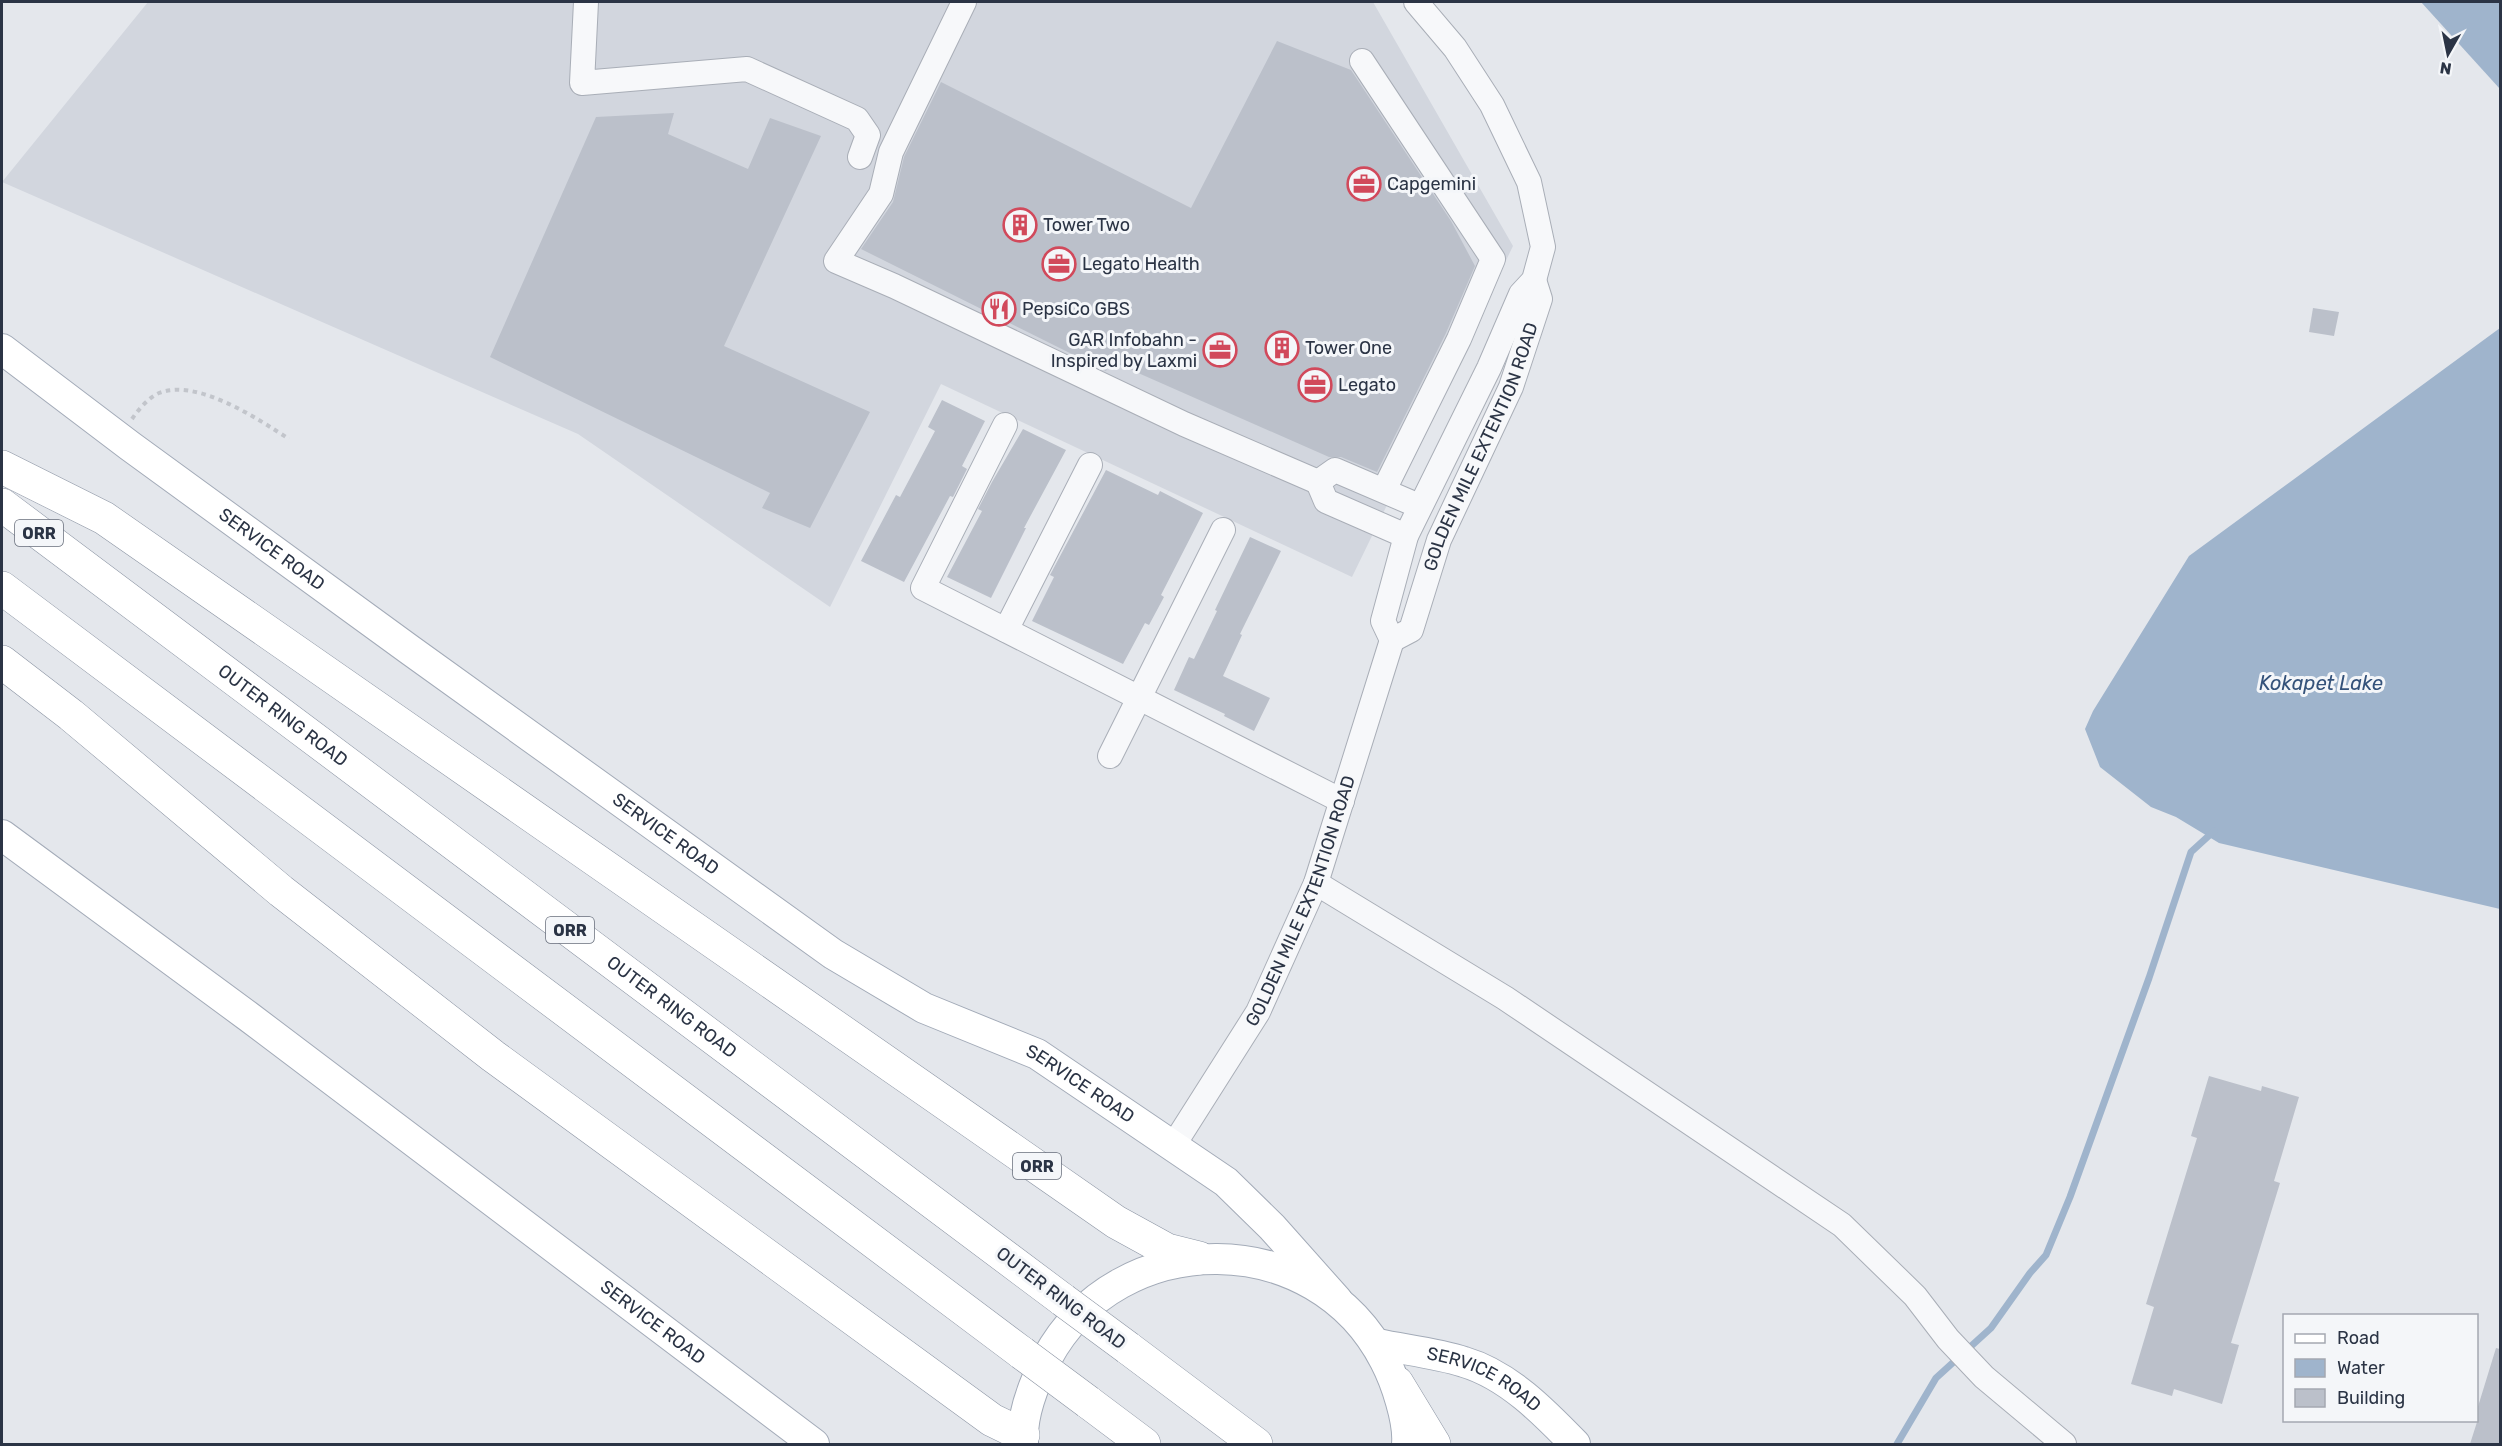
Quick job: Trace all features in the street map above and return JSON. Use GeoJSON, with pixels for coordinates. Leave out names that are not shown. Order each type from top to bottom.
{"type":"FeatureCollection","features":[{"type":"Feature","properties":{"kind":"highway","name":"ORR"},"geometry":{"type":"LineString","coordinates":[[2,467],[104,518],[1116,1222],[1167,1250],[1199,1258]]}},
{"type":"Feature","properties":{"kind":"highway","name":"OUTER RING ROAD"},"geometry":{"type":"LineString","coordinates":[[2,505],[1256,1444]]}},
{"type":"Feature","properties":{"kind":"highway"},"geometry":{"type":"LineString","coordinates":[[2,588],[1144,1444]]}},
{"type":"Feature","properties":{"kind":"highway"},"geometry":{"type":"LineString","coordinates":[[2,662],[71,715],[281,891],[493,1056],[992,1420],[1023,1440]]}},
{"type":"Feature","properties":{"kind":"highway"},"geometry":{"type":"LineString","coordinates":[[1396,1383],[1434,1444]]}},
{"type":"Feature","properties":{"kind":"main road","name":"SERVICE ROAD"},"geometry":{"type":"LineString","coordinates":[[2,349],[130,446],[833,954],[924,1008],[1037,1054],[1234,1190],[1272,1227],[1377,1344],[1396,1383],[1407,1444]]}},
{"type":"Feature","properties":{"kind":"main road","name":"SERVICE ROAD"},"geometry":{"type":"LineString","coordinates":[[2,835],[249,1017],[814,1444]]}},
{"type":"Feature","properties":{"kind":"main road"},"geometry":{"type":"LineString","coordinates":[[1023,1440],[1034,1383],[1060,1335],[1098,1296],[1146,1270],[1199,1258],[1248,1260],[1295,1274],[1337,1300]]}},
{"type":"Feature","properties":{"kind":"main road","name":"SERVICE ROAD"},"geometry":{"type":"LineString","coordinates":[[1377,1344],[1465,1362],[1506,1382],[1556,1424],[1575,1444]]}},
{"type":"Feature","properties":{"kind":"street"},"geometry":{"type":"LineString","coordinates":[[586,2],[582,83],[747,69],[857,119],[868,135],[860,157]]}},
{"type":"Feature","properties":{"kind":"street"},"geometry":{"type":"LineString","coordinates":[[964,2],[891,152],[881,194],[836,261],[1184,424],[1318,482],[1326,501],[1406,536]]}},
{"type":"Feature","properties":{"kind":"street","name":"GOLDEN MILE EXTENTION ROAD"},"geometry":{"type":"LineString","coordinates":[[1173,1146],[1258,1012],[1316,883],[1392,640],[1383,621],[1406,536],[1489,368],[1521,294],[1534,280],[1543,247],[1530,182],[1492,105],[1455,48],[1416,2]]}},
{"type":"Feature","properties":{"kind":"street"},"geometry":{"type":"LineString","coordinates":[[1362,61],[1492,259],[1459,339],[1384,490]]}},
{"type":"Feature","properties":{"kind":"street","name":"GOLDEN MILE EXTENTION ROAD"},"geometry":{"type":"LineString","coordinates":[[1392,640],[1411,630],[1438,540],[1511,387],[1540,299],[1534,280]]}},
{"type":"Feature","properties":{"kind":"street"},"geometry":{"type":"LineString","coordinates":[[1005,425],[923,588],[1342,801]]}},
{"type":"Feature","properties":{"kind":"street"},"geometry":{"type":"LineString","coordinates":[[1006,630],[1090,465]]}},
{"type":"Feature","properties":{"kind":"street"},"geometry":{"type":"LineString","coordinates":[[1318,482],[1335,470],[1419,506]]}},
{"type":"Feature","properties":{"kind":"street"},"geometry":{"type":"LineString","coordinates":[[1110,756],[1223,530]]}},
{"type":"Feature","properties":{"kind":"street"},"geometry":{"type":"LineString","coordinates":[[1316,883],[1505,998],[1842,1225],[1915,1296],[1948,1339],[1984,1377],[2064,1444]]}},
{"type":"Feature","properties":{"kind":"path"},"geometry":{"type":"LineString","coordinates":[[130,446],[130,421],[141,406],[159,393],[177,390],[219,398],[289,438]]}},
{"type":"Feature","properties":{"kind":"shaded area"},"geometry":{"type":"Polygon","coordinates":[[[148,2],[1373,2],[1513,246],[1352,577],[941,384],[830,607],[578,434],[2,182],[148,2]]]}},
{"type":"Feature","properties":{"kind":"water"},"geometry":{"type":"Polygon","coordinates":[[[2421,2],[2500,2],[2500,89],[2421,2]]]}},
{"type":"Feature","properties":{"kind":"water","name":"Kokapet Lake"},"geometry":{"type":"Polygon","coordinates":[[[2500,328],[2500,909],[2219,843],[2176,817],[2151,807],[2100,767],[2085,729],[2093,711],[2189,556],[2500,328]]]}},
{"type":"Feature","properties":{"kind":"building"},"geometry":{"type":"Polygon","coordinates":[[[1277,41],[1351,70],[1451,221],[1475,266],[1446,333],[1377,472],[1341,457],[1329,457],[1111,361],[1106,371],[861,249],[893,202],[904,157],[941,82],[1191,208],[1277,41]]]}},
{"type":"Feature","properties":{"kind":"building"},"geometry":{"type":"Polygon","coordinates":[[[674,113],[668,134],[748,169],[770,118],[821,136],[724,346],[870,412],[810,528],[762,508],[770,493],[490,357],[596,117],[674,113]]]}},
{"type":"Feature","properties":{"kind":"building"},"geometry":{"type":"Polygon","coordinates":[[[2313,308],[2339,312],[2334,336],[2309,332],[2313,308]]]}},
{"type":"Feature","properties":{"kind":"building"},"geometry":{"type":"Polygon","coordinates":[[[942,400],[985,421],[962,466],[967,469],[953,497],[950,496],[904,582],[861,561],[896,495],[900,497],[935,431],[928,427],[942,400]]]}},
{"type":"Feature","properties":{"kind":"building"},"geometry":{"type":"Polygon","coordinates":[[[1023,429],[1066,450],[1024,528],[1026,528],[991,598],[947,577],[982,511],[978,509],[1023,429]]]}},
{"type":"Feature","properties":{"kind":"building"},"geometry":{"type":"Polygon","coordinates":[[[1106,470],[1158,495],[1160,491],[1203,513],[1161,595],[1164,597],[1149,625],[1145,623],[1123,664],[1032,621],[1054,577],[1050,575],[1106,470]]]}},
{"type":"Feature","properties":{"kind":"building"},"geometry":{"type":"Polygon","coordinates":[[[1250,537],[1281,551],[1240,634],[1242,635],[1223,676],[1270,698],[1254,731],[1224,716],[1225,714],[1174,690],[1189,657],[1194,659],[1250,537]]]}},
{"type":"Feature","properties":{"kind":"building"},"geometry":{"type":"Polygon","coordinates":[[[2209,1076],[2261,1091],[2262,1086],[2299,1097],[2274,1181],[2280,1183],[2231,1343],[2239,1345],[2222,1404],[2174,1389],[2172,1396],[2131,1384],[2154,1307],[2146,1304],[2197,1138],[2191,1136],[2209,1076]]]}},
{"type":"Feature","properties":{"kind":"building"},"geometry":{"type":"Polygon","coordinates":[[[2496,1348],[2500,1349],[2500,1444],[2470,1444],[2478,1422],[2478,1406],[2496,1348]]]}},
{"type":"Feature","properties":{"kind":"waterway"},"geometry":{"type":"LineString","coordinates":[[1897,1444],[1936,1378],[1991,1328],[2030,1273],[2046,1255],[2070,1197],[2149,978],[2191,852],[2214,831]]}},
{"type":"Feature","properties":{"kind":"place","name":"Capgemini"},"geometry":{"type":"Point","coordinates":[1364,184]}},
{"type":"Feature","properties":{"kind":"place","name":"Tower Two"},"geometry":{"type":"Point","coordinates":[1020,225]}},
{"type":"Feature","properties":{"kind":"place","name":"Legato Health"},"geometry":{"type":"Point","coordinates":[1059,264]}},
{"type":"Feature","properties":{"kind":"place","name":"PepsiCo GBS"},"geometry":{"type":"Point","coordinates":[999,309]}},
{"type":"Feature","properties":{"kind":"place","name":"Tower One"},"geometry":{"type":"Point","coordinates":[1282,348]}},
{"type":"Feature","properties":{"kind":"place","name":"GAR Infobahn - Inspired by Laxmi"},"geometry":{"type":"Point","coordinates":[1220,350]}},
{"type":"Feature","properties":{"kind":"place","name":"Legato"},"geometry":{"type":"Point","coordinates":[1315,385]}}]}
